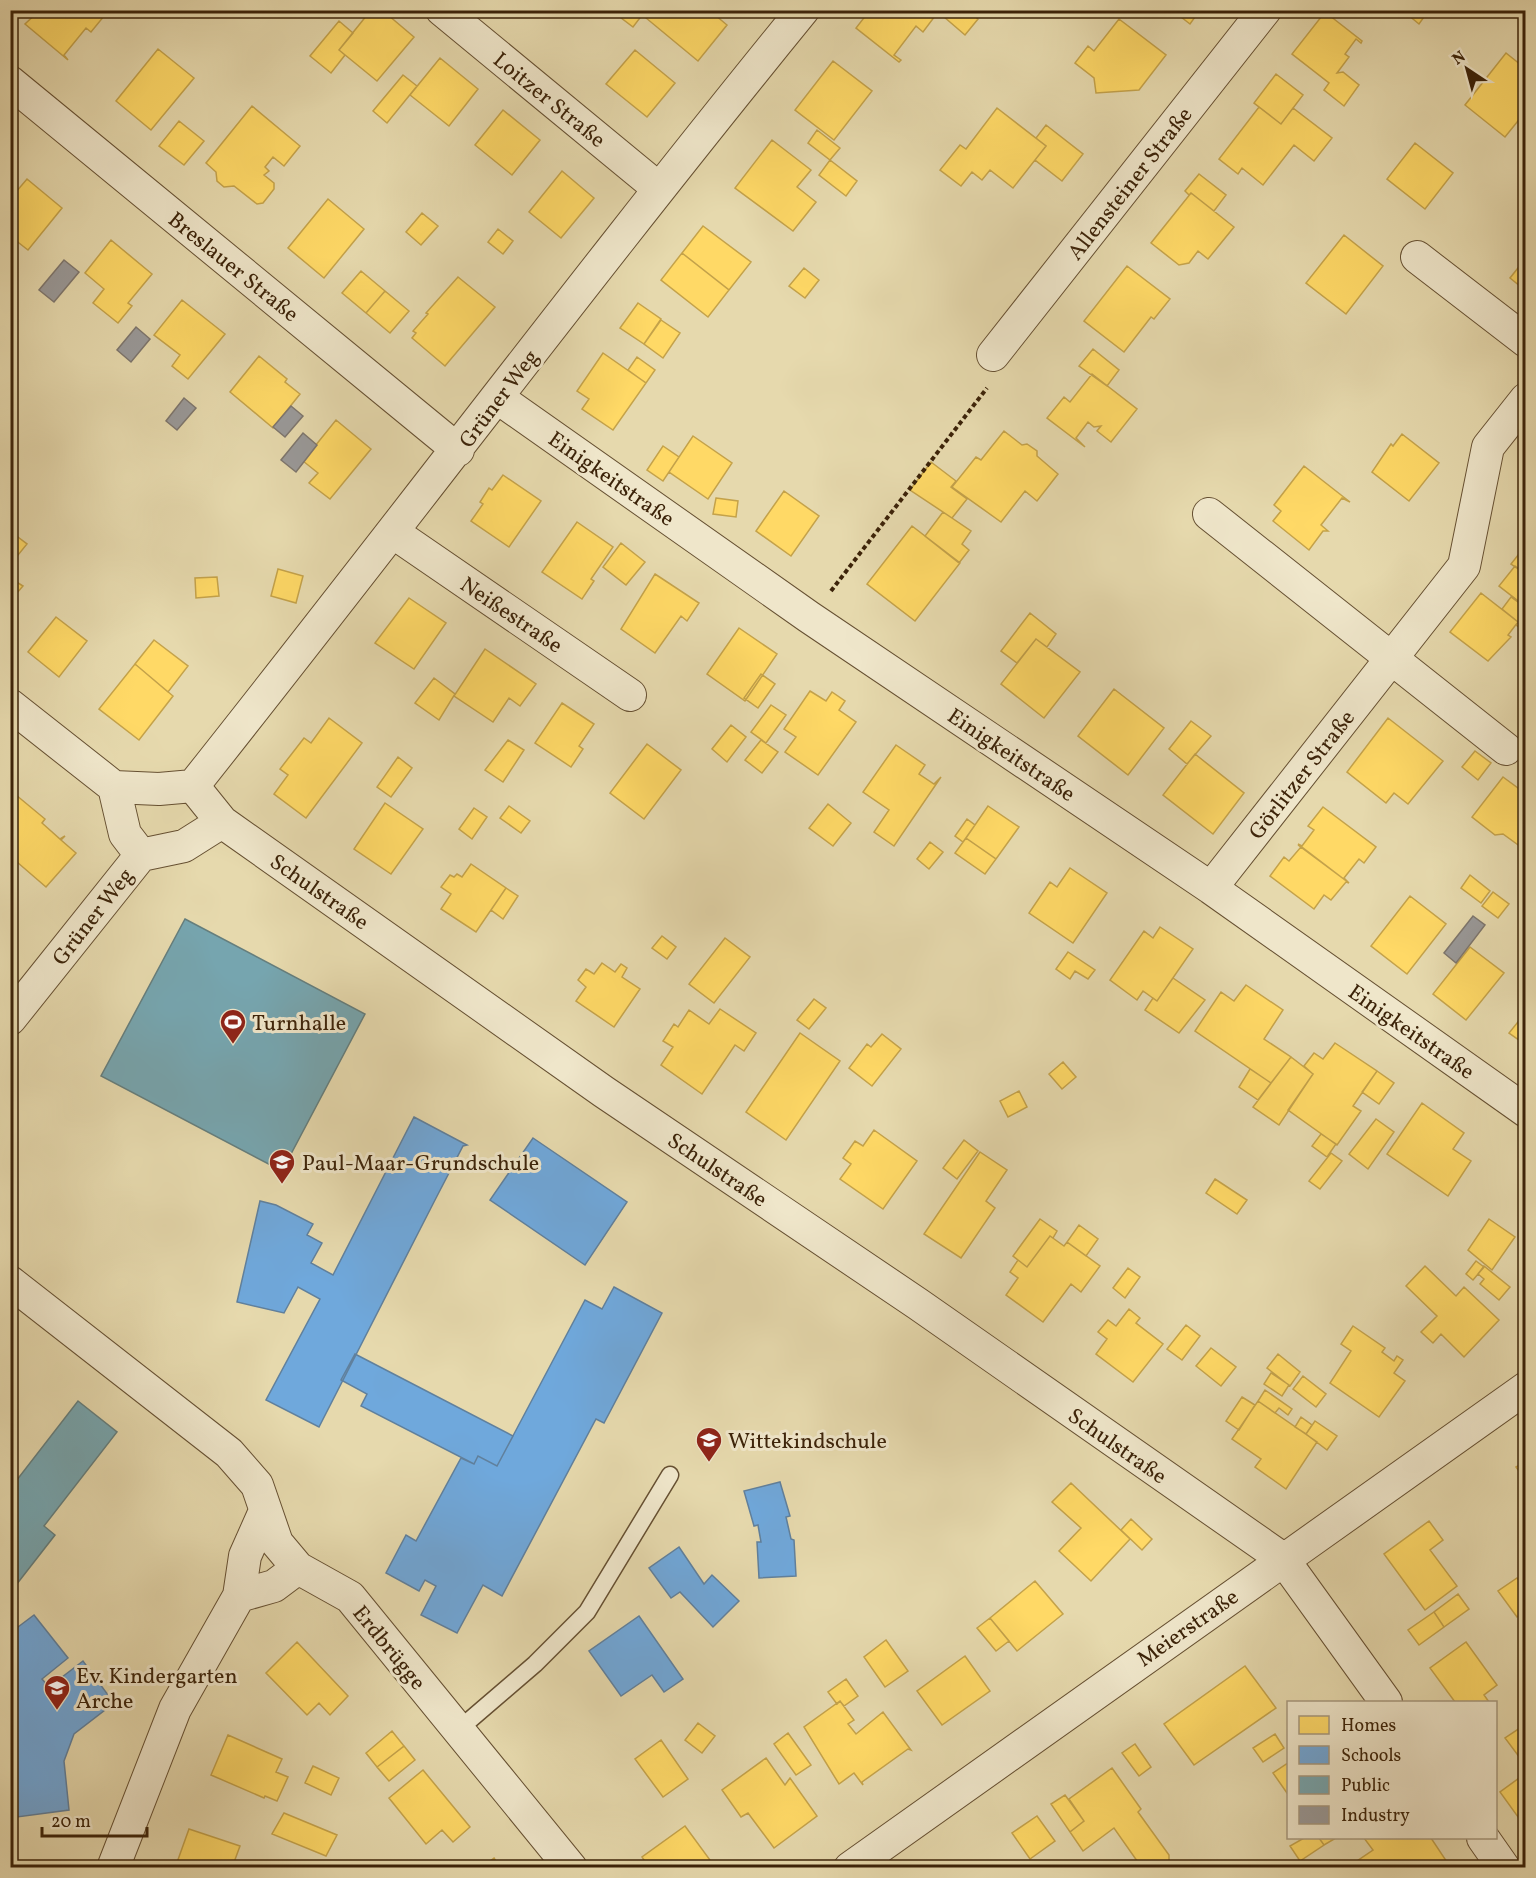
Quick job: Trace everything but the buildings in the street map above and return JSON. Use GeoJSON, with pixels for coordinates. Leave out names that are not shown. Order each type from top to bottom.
{"type":"FeatureCollection","features":[{"type":"Feature","properties":{"kind":"street","name":"Loitzer Straße"},"geometry":{"type":"LineString","coordinates":[[442,10],[658,188]]}},
{"type":"Feature","properties":{"kind":"street","name":"Grüner Weg"},"geometry":{"type":"LineString","coordinates":[[193,786],[394,533],[658,188],[803,10]]}},
{"type":"Feature","properties":{"kind":"street","name":"Allensteiner Straße"},"geometry":{"type":"LineString","coordinates":[[993,355],[1265,10]]}},
{"type":"Feature","properties":{"kind":"street","name":"Breslauer Straße"},"geometry":{"type":"LineString","coordinates":[[10,82],[458,450]]}},
{"type":"Feature","properties":{"kind":"street"},"geometry":{"type":"LineString","coordinates":[[1417,257],[1526,341]]}},
{"type":"Feature","properties":{"kind":"street","name":"Einigkeitstraße"},"geometry":{"type":"LineString","coordinates":[[498,398],[809,617],[1211,888],[1526,1111]]}},
{"type":"Feature","properties":{"kind":"street","name":"Görlitzer Straße"},"geometry":{"type":"LineString","coordinates":[[1211,888],[1464,566],[1488,447],[1526,399]]}},
{"type":"Feature","properties":{"kind":"street"},"geometry":{"type":"LineString","coordinates":[[1209,514],[1506,749]]}},
{"type":"Feature","properties":{"kind":"street","name":"Neißestraße"},"geometry":{"type":"LineString","coordinates":[[394,533],[630,694]]}},
{"type":"Feature","properties":{"kind":"street"},"geometry":{"type":"LineString","coordinates":[[10,705],[114,787],[159,789],[193,786]]}},
{"type":"Feature","properties":{"kind":"street","name":"Schulstraße"},"geometry":{"type":"LineString","coordinates":[[193,786],[222,822],[604,1092],[918,1304],[1283,1559],[1385,1701]]}},
{"type":"Feature","properties":{"kind":"street"},"geometry":{"type":"LineString","coordinates":[[114,787],[124,834],[141,855]]}},
{"type":"Feature","properties":{"kind":"street","name":"Grüner Weg"},"geometry":{"type":"LineString","coordinates":[[10,1019],[141,855],[184,846],[222,822]]}},
{"type":"Feature","properties":{"kind":"street","name":"Erdbrügge"},"geometry":{"type":"LineString","coordinates":[[10,1282],[229,1453],[257,1485],[277,1543],[298,1568],[350,1597],[571,1868]]}},
{"type":"Feature","properties":{"kind":"street","name":"Meierstraße"},"geometry":{"type":"LineString","coordinates":[[850,1868],[1526,1389]]}},
{"type":"Feature","properties":{"kind":"street"},"geometry":{"type":"LineString","coordinates":[[113,1868],[175,1709],[239,1596],[245,1556],[265,1511]]}},
{"type":"Feature","properties":{"kind":"street"},"geometry":{"type":"LineString","coordinates":[[239,1596],[274,1586],[298,1568]]}},
{"type":"Feature","properties":{"kind":"street"},"geometry":{"type":"LineString","coordinates":[[1484,1839],[1504,1868]]}},
{"type":"Feature","properties":{"kind":"lane"},"geometry":{"type":"LineString","coordinates":[[458,1731],[535,1664],[587,1612],[670,1475]]}},
{"type":"Feature","properties":{"kind":"path"},"geometry":{"type":"LineString","coordinates":[[809,617],[988,387],[993,355]]}},
{"type":"Feature","properties":{"kind":"place","name":"Turnhalle"},"geometry":{"type":"Point","coordinates":[233,1045]}},
{"type":"Feature","properties":{"kind":"place","name":"Paul-Maar-Grundschule"},"geometry":{"type":"Point","coordinates":[282,1185]}},
{"type":"Feature","properties":{"kind":"place","name":"Wittekindschule"},"geometry":{"type":"Point","coordinates":[709,1463]}},
{"type":"Feature","properties":{"kind":"place","name":"Ev. Kindergarten Arche"},"geometry":{"type":"Point","coordinates":[57,1711]}}]}
